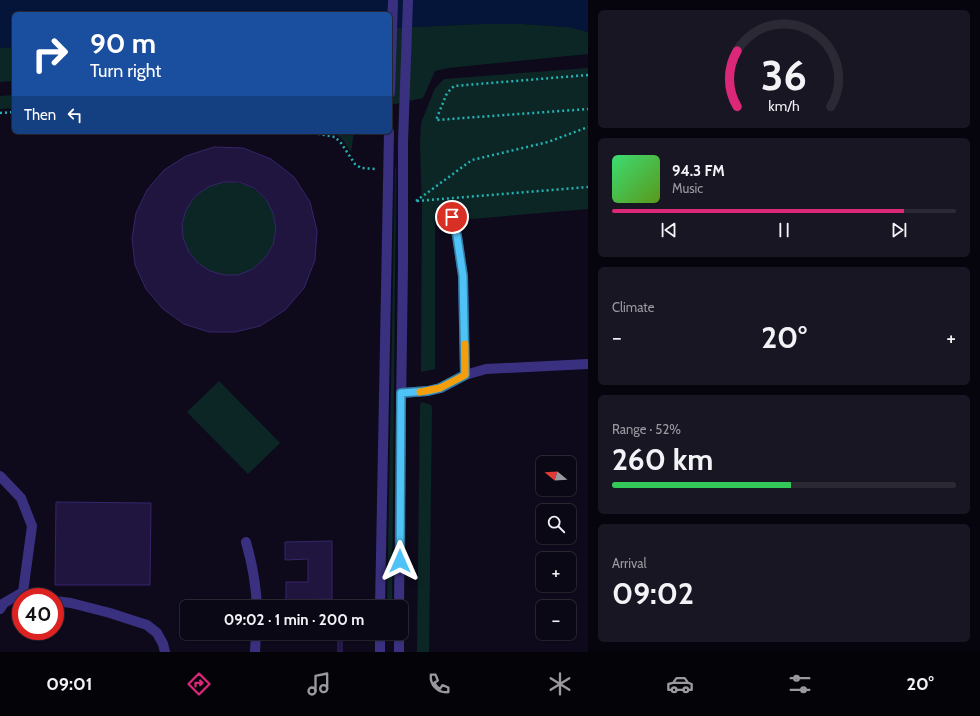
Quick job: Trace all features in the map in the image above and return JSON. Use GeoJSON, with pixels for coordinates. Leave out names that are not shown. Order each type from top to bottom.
{"type":"FeatureCollection","features":[{"type":"Feature","properties":{"kind":"street"},"geometry":{"type":"LineString","coordinates":[[392,31],[393,0]]}},
{"type":"Feature","properties":{"kind":"street"},"geometry":{"type":"LineString","coordinates":[[399,600],[403,142],[408,0]]}},
{"type":"Feature","properties":{"kind":"street"},"geometry":{"type":"LineString","coordinates":[[380,600],[388,137]]}},
{"type":"Feature","properties":{"kind":"street"},"geometry":{"type":"LineString","coordinates":[[452,217],[457,236],[463,276],[465,375]]}},
{"type":"Feature","properties":{"kind":"street"},"geometry":{"type":"LineString","coordinates":[[401,393],[428,391],[440,388],[465,375],[497,368],[588,364]]}},
{"type":"Feature","properties":{"kind":"street"},"geometry":{"type":"LineString","coordinates":[[0,476],[21,498],[32,526],[24,588]]}},
{"type":"Feature","properties":{"kind":"street"},"geometry":{"type":"LineString","coordinates":[[246,542],[252,564],[256,600]]}},
{"type":"Feature","properties":{"kind":"street"},"geometry":{"type":"LineString","coordinates":[[0,610],[4,603],[12,598]]}},
{"type":"Feature","properties":{"kind":"street"},"geometry":{"type":"LineString","coordinates":[[64,602],[110,613],[147,625],[157,633],[163,644],[165,652]]}},
{"type":"Feature","properties":{"kind":"street"},"geometry":{"type":"LineString","coordinates":[[255,652],[256,640]]}},
{"type":"Feature","properties":{"kind":"street"},"geometry":{"type":"LineString","coordinates":[[380,640],[380,652]]}},
{"type":"Feature","properties":{"kind":"street"},"geometry":{"type":"LineString","coordinates":[[399,640],[399,652]]}},
{"type":"Feature","properties":{"kind":"path"},"geometry":{"type":"LineString","coordinates":[[588,75],[454,86],[447,93],[436,120],[588,109]]}},
{"type":"Feature","properties":{"kind":"path"},"geometry":{"type":"LineString","coordinates":[[0,113],[12,112]]}},
{"type":"Feature","properties":{"kind":"path"},"geometry":{"type":"LineString","coordinates":[[588,127],[548,142],[472,160],[416,201],[588,187]]}},
{"type":"Feature","properties":{"kind":"path"},"geometry":{"type":"LineString","coordinates":[[318,134],[334,137],[342,143],[350,158],[361,168],[376,169]]}},
{"type":"Feature","properties":{"kind":"green space"},"geometry":{"type":"Polygon","coordinates":[[[480,24],[524,24],[569,27],[588,32],[588,54],[448,68],[435,71],[423,98],[392,105],[392,28],[480,24]]]}},
{"type":"Feature","properties":{"kind":"green space"},"geometry":{"type":"Polygon","coordinates":[[[12,47],[12,81],[0,82],[0,48],[12,47]]]}},
{"type":"Feature","properties":{"kind":"green space"},"geometry":{"type":"Polygon","coordinates":[[[588,68],[588,209],[435,222],[435,369],[421,372],[421,123],[435,88],[444,79],[588,68]]]}},
{"type":"Feature","properties":{"kind":"green space"},"geometry":{"type":"Polygon","coordinates":[[[12,95],[12,108],[0,109],[0,96],[12,95]]]}},
{"type":"Feature","properties":{"kind":"green space"},"geometry":{"type":"Polygon","coordinates":[[[334,134],[354,134],[351,152],[344,141],[334,134]]]}},
{"type":"Feature","properties":{"kind":"green space"},"geometry":{"type":"Polygon","coordinates":[[[395,167],[396,167],[392,600],[387,600],[395,167]]]}},
{"type":"Feature","properties":{"kind":"green space"},"geometry":{"type":"Polygon","coordinates":[[[229,182],[247,186],[262,196],[272,211],[276,229],[272,247],[262,262],[247,272],[229,276],[211,272],[196,262],[186,247],[182,229],[186,211],[196,196],[211,186],[229,182]]]}},
{"type":"Feature","properties":{"kind":"green space"},"geometry":{"type":"Polygon","coordinates":[[[219,381],[280,443],[248,474],[187,412],[219,381]]]}},
{"type":"Feature","properties":{"kind":"green space"},"geometry":{"type":"Polygon","coordinates":[[[422,402],[431,405],[432,407],[429,652],[417,652],[420,405],[422,402]]]}},
{"type":"Feature","properties":{"kind":"water"},"geometry":{"type":"Polygon","coordinates":[[[0,0],[588,0],[588,32],[569,27],[524,24],[480,24],[392,28],[392,12],[12,12],[12,47],[0,48],[0,0]]]}},
{"type":"Feature","properties":{"kind":"building"},"geometry":{"type":"Polygon","coordinates":[[[214,147],[243,148],[271,159],[294,177],[310,202],[317,231],[315,260],[304,288],[285,310],[260,326],[235,332],[209,332],[184,324],[163,309],[146,289],[135,265],[132,239],[136,213],[147,190],[164,170],[186,156],[214,147]],[[223,182],[208,187],[195,196],[186,210],[182,224],[183,238],[189,252],[198,263],[210,271],[224,275],[238,275],[253,269],[265,258],[273,245],[276,229],[273,213],[266,199],[254,188],[239,182],[223,182]]]}},
{"type":"Feature","properties":{"kind":"building"},"geometry":{"type":"Polygon","coordinates":[[[56,502],[151,503],[150,585],[55,585],[56,502]]]}},
{"type":"Feature","properties":{"kind":"building"},"geometry":{"type":"Polygon","coordinates":[[[332,541],[332,599],[286,600],[286,582],[308,582],[308,559],[285,560],[285,542],[332,541]]]}},
{"type":"Feature","properties":{"kind":"building"},"geometry":{"type":"Polygon","coordinates":[[[338,640],[342,640],[342,652],[338,652],[338,640]]]}},
{"type":"Feature","properties":{"kind":"slow traffic"},"geometry":{"type":"LineString","coordinates":[[420,392],[440,388],[465,375],[465,344]]}},
{"type":"Feature","properties":{"kind":"route"},"geometry":{"type":"LineString","coordinates":[[400,561],[401,393],[428,391],[440,388],[465,375],[463,276],[461,256],[452,217]]}}]}
